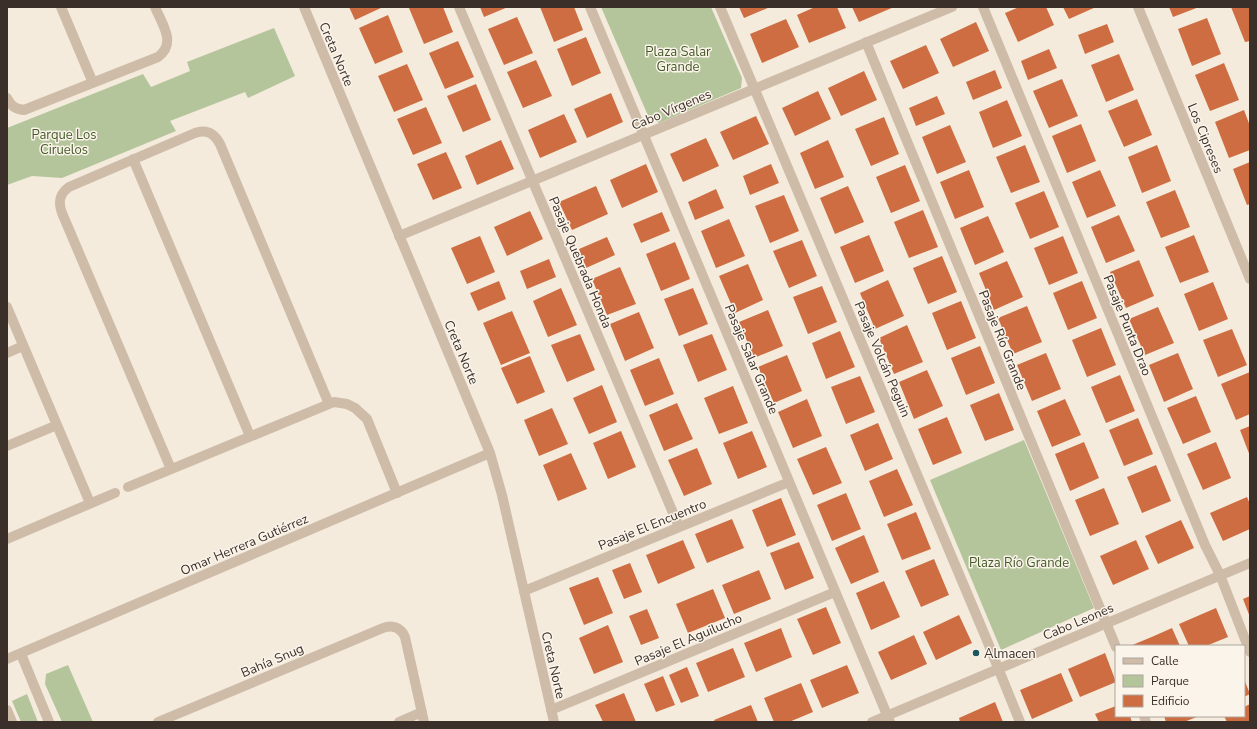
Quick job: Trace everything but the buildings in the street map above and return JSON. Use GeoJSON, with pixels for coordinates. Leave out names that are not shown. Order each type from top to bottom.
{"type":"FeatureCollection","features":[{"type":"Feature","properties":{"kind":"street"},"geometry":{"type":"LineString","coordinates":[[61,7],[92,83]]}},
{"type":"Feature","properties":{"kind":"street"},"geometry":{"type":"LineString","coordinates":[[7,98],[12,106],[24,110],[158,57],[167,48],[168,38],[155,7]]}},
{"type":"Feature","properties":{"kind":"street","name":"Creta Norte"},"geometry":{"type":"LineString","coordinates":[[304,7],[490,453],[502,495],[554,722]]}},
{"type":"Feature","properties":{"kind":"street","name":"Pasaje Quebrada Honda"},"geometry":{"type":"LineString","coordinates":[[459,7],[678,527]]}},
{"type":"Feature","properties":{"kind":"street","name":"Pasaje Salar Grande"},"geometry":{"type":"LineString","coordinates":[[590,7],[889,719]]}},
{"type":"Feature","properties":{"kind":"street","name":"Pasaje Volcán Peguin"},"geometry":{"type":"LineString","coordinates":[[720,7],[999,668],[1020,722]]}},
{"type":"Feature","properties":{"kind":"street","name":"Cabo Vírgenes"},"geometry":{"type":"LineString","coordinates":[[400,236],[952,7]]}},
{"type":"Feature","properties":{"kind":"street","name":"Pasaje Punta Drao"},"geometry":{"type":"LineString","coordinates":[[983,7],[1202,538],[1220,575],[1250,652]]}},
{"type":"Feature","properties":{"kind":"street","name":"Los Cipreses"},"geometry":{"type":"LineString","coordinates":[[1138,7],[1250,279]]}},
{"type":"Feature","properties":{"kind":"street","name":"Pasaje Río Grande"},"geometry":{"type":"LineString","coordinates":[[866,42],[1115,645]]}},
{"type":"Feature","properties":{"kind":"street"},"geometry":{"type":"LineString","coordinates":[[171,469],[60,207],[60,197],[69,187],[200,131],[214,134],[220,144],[329,404]]}},
{"type":"Feature","properties":{"kind":"street"},"geometry":{"type":"LineString","coordinates":[[133,160],[250,436]]}},
{"type":"Feature","properties":{"kind":"street"},"geometry":{"type":"LineString","coordinates":[[7,307],[90,504]]}},
{"type":"Feature","properties":{"kind":"street"},"geometry":{"type":"LineString","coordinates":[[7,353],[23,346]]}},
{"type":"Feature","properties":{"kind":"street"},"geometry":{"type":"LineString","coordinates":[[128,488],[334,402],[347,404],[355,408],[367,419],[397,493]]}},
{"type":"Feature","properties":{"kind":"street"},"geometry":{"type":"LineString","coordinates":[[7,446],[57,424]]}},
{"type":"Feature","properties":{"kind":"street","name":"Omar Herrera Gutiérrez"},"geometry":{"type":"LineString","coordinates":[[7,659],[490,453]]}},
{"type":"Feature","properties":{"kind":"street","name":"Pasaje El Encuentro"},"geometry":{"type":"LineString","coordinates":[[524,591],[789,482]]}},
{"type":"Feature","properties":{"kind":"street"},"geometry":{"type":"LineString","coordinates":[[7,539],[115,493]]}},
{"type":"Feature","properties":{"kind":"street","name":"Cabo Leones"},"geometry":{"type":"LineString","coordinates":[[872,722],[889,719],[999,668],[1250,563]]}},
{"type":"Feature","properties":{"kind":"street","name":"Pasaje El Aguilucho"},"geometry":{"type":"LineString","coordinates":[[551,710],[835,592]]}},
{"type":"Feature","properties":{"kind":"street","name":"Bahía Snug"},"geometry":{"type":"LineString","coordinates":[[158,722],[388,626],[397,627],[405,637],[423,717]]}},
{"type":"Feature","properties":{"kind":"street"},"geometry":{"type":"LineString","coordinates":[[21,654],[49,722]]}},
{"type":"Feature","properties":{"kind":"street"},"geometry":{"type":"LineString","coordinates":[[7,710],[12,722]]}},
{"type":"Feature","properties":{"kind":"street"},"geometry":{"type":"LineString","coordinates":[[399,722],[423,717]]}},
{"type":"Feature","properties":{"kind":"green space","name":"Plaza Salar Grande"},"geometry":{"type":"Polygon","coordinates":[[[601,7],[711,7],[742,78],[741,88],[659,123],[649,118],[601,7]]]}},
{"type":"Feature","properties":{"kind":"green space","name":"Parque Los Ciruelos"},"geometry":{"type":"Polygon","coordinates":[[[274,28],[295,76],[248,98],[245,92],[170,121],[176,131],[62,178],[32,176],[7,185],[7,128],[143,74],[151,87],[190,71],[187,62],[274,28]]]}},
{"type":"Feature","properties":{"kind":"green space","name":"Plaza Río Grande"},"geometry":{"type":"Polygon","coordinates":[[[1024,440],[1094,608],[1001,650],[930,480],[1024,440]]]}},
{"type":"Feature","properties":{"kind":"green space"},"geometry":{"type":"Polygon","coordinates":[[[68,665],[93,722],[62,722],[45,684],[46,674],[68,665]]]}},
{"type":"Feature","properties":{"kind":"green space"},"geometry":{"type":"Polygon","coordinates":[[[27,694],[38,722],[21,722],[12,701],[27,694]]]}},
{"type":"Feature","properties":{"kind":"place","name":"Almacen"},"geometry":{"type":"Point","coordinates":[976,653]}}]}
